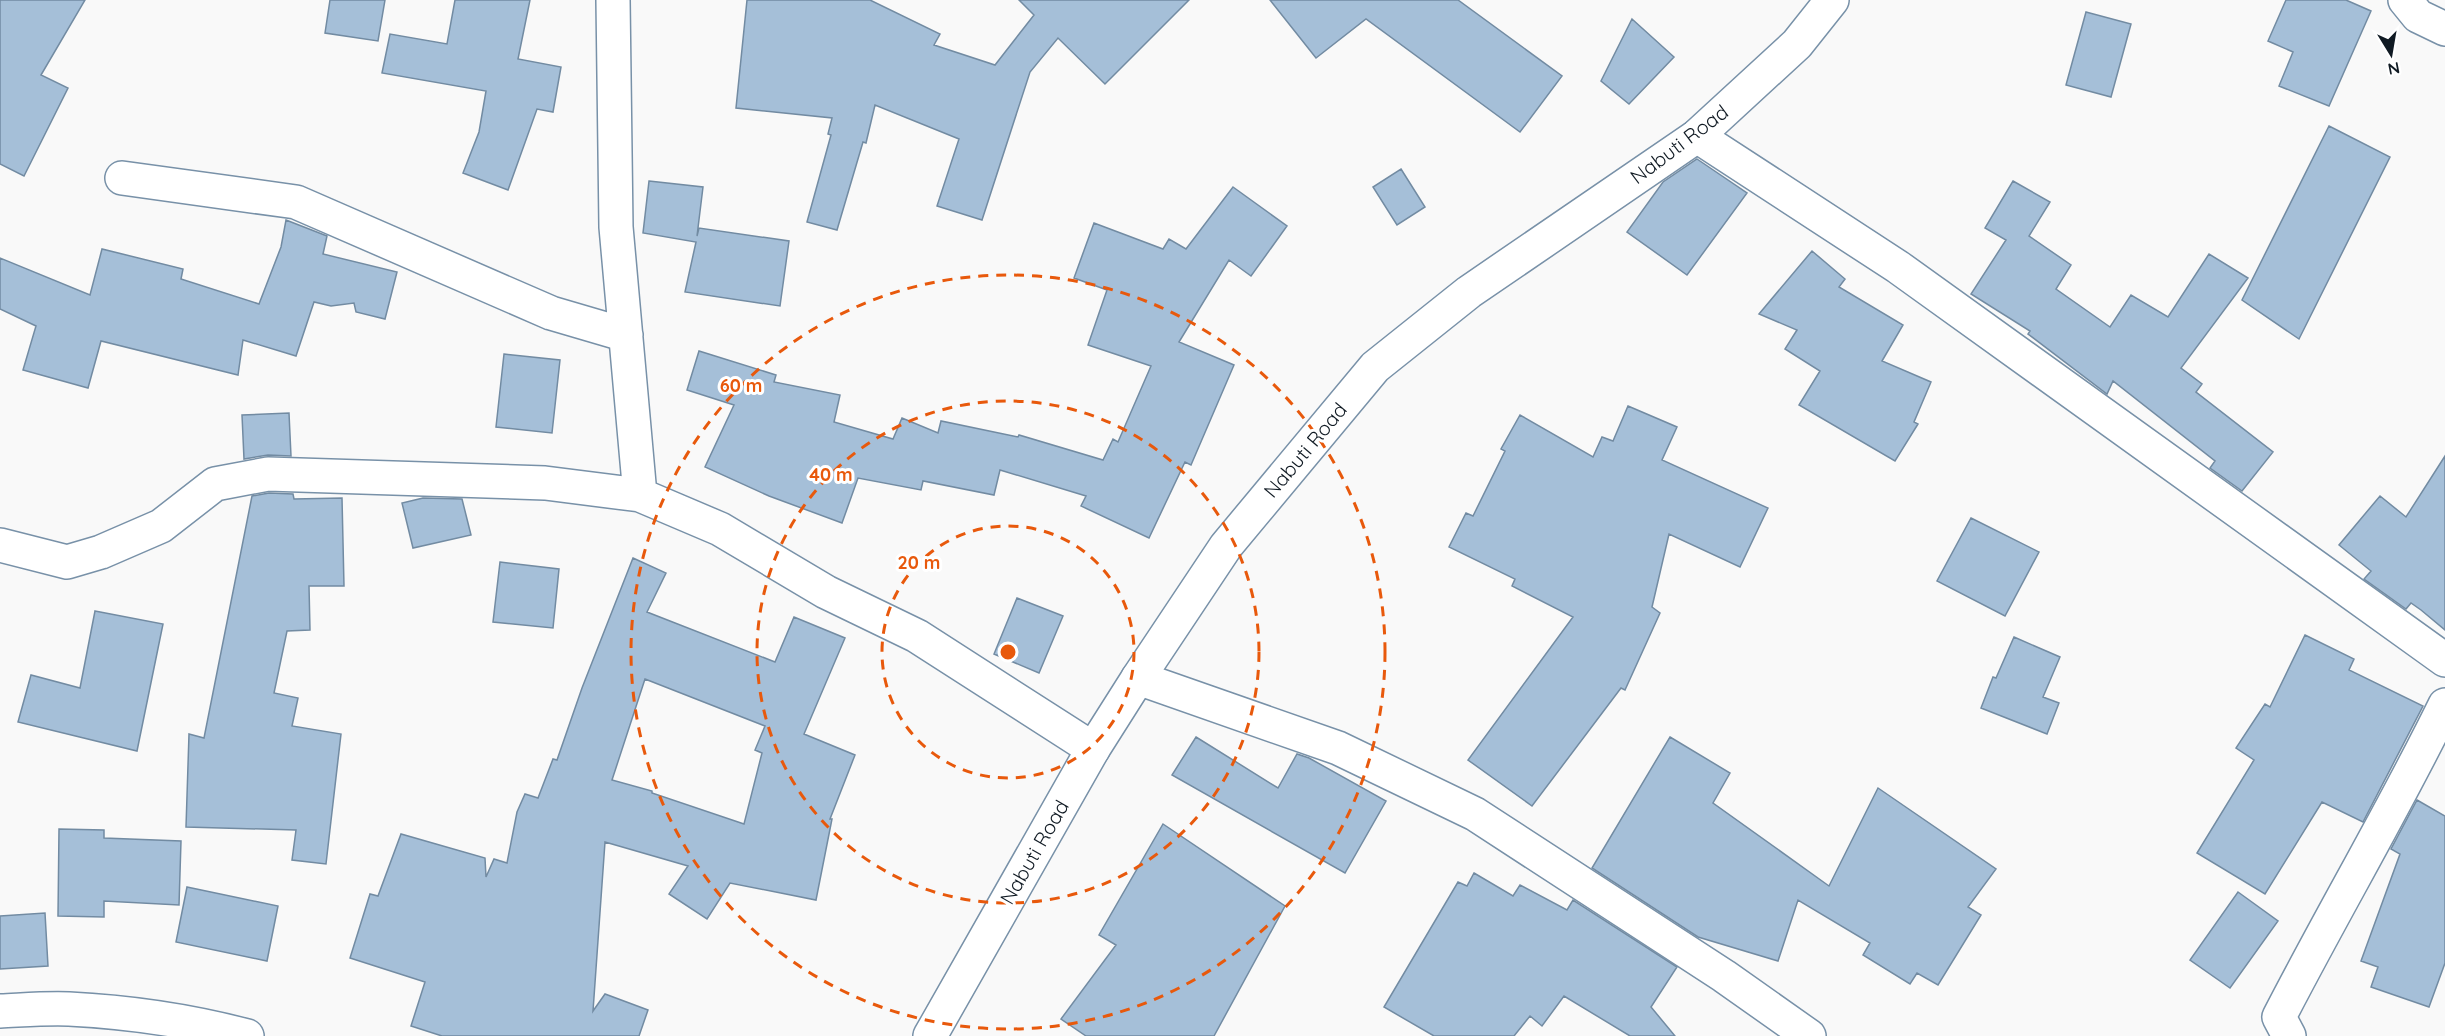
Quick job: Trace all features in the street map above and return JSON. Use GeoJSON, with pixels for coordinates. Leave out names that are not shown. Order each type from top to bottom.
{"type":"FeatureCollection","features":[{"type":"Feature","properties":{"kind":"street"},"geometry":{"type":"LineString","coordinates":[[613,0],[616,226],[640,495]]}},
{"type":"Feature","properties":{"kind":"street","name":"Nabuti Road"},"geometry":{"type":"LineString","coordinates":[[930,1036],[1094,749],[1138,678],[1226,546],[1374,367],[1469,292],[1697,136],[1797,44],[1832,0]]}},
{"type":"Feature","properties":{"kind":"street"},"geometry":{"type":"LineString","coordinates":[[2405,0],[2418,16],[2445,29]]}},
{"type":"Feature","properties":{"kind":"street"},"geometry":{"type":"LineString","coordinates":[[1697,136],[1898,267],[2445,660]]}},
{"type":"Feature","properties":{"kind":"street"},"geometry":{"type":"LineString","coordinates":[[122,178],[296,202],[551,313],[626,335]]}},
{"type":"Feature","properties":{"kind":"street"},"geometry":{"type":"LineString","coordinates":[[0,545],[67,562],[101,552],[161,526],[215,484],[268,474],[545,483],[640,495],[720,529],[826,592],[917,636],[1094,749]]}},
{"type":"Feature","properties":{"kind":"street"},"geometry":{"type":"LineString","coordinates":[[1138,678],[1338,748],[1475,814],[1724,976],[1809,1036]]}},
{"type":"Feature","properties":{"kind":"street"},"geometry":{"type":"LineString","coordinates":[[2289,1036],[2279,1017],[2331,915],[2407,783],[2445,705]]}},
{"type":"Feature","properties":{"kind":"street"},"geometry":{"type":"LineString","coordinates":[[0,1011],[67,1009],[102,1012],[210,1026],[247,1036]]}},
{"type":"Feature","properties":{"kind":"building"},"geometry":{"type":"Polygon","coordinates":[[[0,0],[85,0],[41,75],[68,88],[24,176],[0,164],[0,0]]]}},
{"type":"Feature","properties":{"kind":"building"},"geometry":{"type":"Polygon","coordinates":[[[330,0],[385,0],[378,41],[325,33],[330,0]]]}},
{"type":"Feature","properties":{"kind":"building"},"geometry":{"type":"Polygon","coordinates":[[[455,0],[530,0],[518,59],[561,67],[553,112],[537,109],[508,190],[463,173],[479,132],[486,91],[382,73],[390,34],[447,44],[455,0]]]}},
{"type":"Feature","properties":{"kind":"building"},"geometry":{"type":"Polygon","coordinates":[[[747,0],[870,0],[940,34],[934,45],[995,65],[1034,15],[1019,0],[1189,0],[1105,84],[1058,38],[1030,72],[982,220],[937,206],[959,139],[875,105],[866,143],[863,142],[837,230],[807,222],[831,135],[828,134],[832,118],[736,108],[747,0]]]}},
{"type":"Feature","properties":{"kind":"building"},"geometry":{"type":"Polygon","coordinates":[[[1270,0],[1458,0],[1562,76],[1520,132],[1366,19],[1316,58],[1270,0]]]}},
{"type":"Feature","properties":{"kind":"building"},"geometry":{"type":"Polygon","coordinates":[[[2286,0],[2346,0],[2371,11],[2329,106],[2279,86],[2293,52],[2268,41],[2286,0]]]}},
{"type":"Feature","properties":{"kind":"building"},"geometry":{"type":"Polygon","coordinates":[[[2086,12],[2131,24],[2111,97],[2066,85],[2086,12]]]}},
{"type":"Feature","properties":{"kind":"building"},"geometry":{"type":"Polygon","coordinates":[[[1632,19],[1674,57],[1629,104],[1601,81],[1632,19]]]}},
{"type":"Feature","properties":{"kind":"building"},"geometry":{"type":"Polygon","coordinates":[[[2329,126],[2390,157],[2299,339],[2242,300],[2329,126]]]}},
{"type":"Feature","properties":{"kind":"building"},"geometry":{"type":"Polygon","coordinates":[[[1697,159],[1747,193],[1687,275],[1627,232],[1663,182],[1697,159]]]}},
{"type":"Feature","properties":{"kind":"building"},"geometry":{"type":"Polygon","coordinates":[[[1401,169],[1425,207],[1397,225],[1373,187],[1401,169]]]}},
{"type":"Feature","properties":{"kind":"building"},"geometry":{"type":"Polygon","coordinates":[[[649,181],[703,187],[697,236],[699,228],[789,241],[780,306],[685,292],[696,242],[643,233],[649,181]]]}},
{"type":"Feature","properties":{"kind":"building"},"geometry":{"type":"Polygon","coordinates":[[[2013,181],[2050,202],[2029,236],[2071,265],[2056,289],[2110,327],[2131,295],[2168,317],[2209,254],[2248,278],[2181,368],[2202,384],[2196,392],[2273,452],[2242,491],[2210,468],[2215,461],[2113,381],[2107,394],[2028,334],[2030,331],[1971,294],[2006,240],[1985,228],[2013,181]]]}},
{"type":"Feature","properties":{"kind":"building"},"geometry":{"type":"Polygon","coordinates":[[[1233,187],[1287,226],[1251,276],[1229,260],[1179,342],[1234,365],[1191,465],[1185,462],[1149,538],[1081,506],[1086,496],[1000,470],[994,495],[923,481],[921,490],[858,478],[842,523],[769,496],[705,467],[734,405],[687,390],[699,351],[776,375],[774,382],[840,395],[834,422],[893,439],[902,418],[938,433],[941,421],[1018,437],[1019,435],[1103,460],[1113,439],[1118,442],[1151,366],[1088,345],[1107,290],[1074,278],[1094,223],[1163,249],[1169,239],[1186,249],[1233,187]]]}},
{"type":"Feature","properties":{"kind":"building"},"geometry":{"type":"Polygon","coordinates":[[[286,220],[327,236],[323,254],[397,272],[385,319],[356,312],[354,303],[331,306],[314,302],[296,356],[243,340],[238,375],[101,341],[88,388],[23,370],[36,326],[0,309],[0,258],[90,295],[102,249],[183,269],[181,279],[259,304],[281,247],[286,220]]]}},
{"type":"Feature","properties":{"kind":"building"},"geometry":{"type":"Polygon","coordinates":[[[1812,251],[1845,279],[1839,287],[1903,325],[1882,361],[1931,382],[1914,422],[1918,424],[1895,461],[1799,405],[1820,371],[1785,349],[1797,330],[1759,314],[1812,251]]]}},
{"type":"Feature","properties":{"kind":"building"},"geometry":{"type":"Polygon","coordinates":[[[504,354],[560,360],[552,433],[496,427],[504,354]]]}},
{"type":"Feature","properties":{"kind":"building"},"geometry":{"type":"Polygon","coordinates":[[[1628,406],[1677,427],[1662,460],[1768,508],[1740,567],[1669,534],[1652,607],[1660,613],[1625,690],[1621,688],[1532,806],[1468,760],[1573,617],[1512,586],[1515,579],[1449,547],[1466,513],[1473,516],[1505,451],[1501,449],[1520,415],[1593,457],[1602,437],[1613,441],[1628,406]]]}},
{"type":"Feature","properties":{"kind":"building"},"geometry":{"type":"Polygon","coordinates":[[[289,413],[291,456],[268,455],[244,459],[242,415],[289,413]]]}},
{"type":"Feature","properties":{"kind":"building"},"geometry":{"type":"Polygon","coordinates":[[[2445,456],[2445,630],[2411,603],[2406,609],[2364,579],[2371,571],[2339,545],[2380,496],[2406,517],[2445,456]]]}},
{"type":"Feature","properties":{"kind":"building"},"geometry":{"type":"Polygon","coordinates":[[[269,493],[293,494],[294,499],[342,498],[344,586],[309,586],[310,630],[287,631],[274,693],[298,698],[292,726],[341,734],[326,864],[292,860],[296,830],[186,827],[189,734],[204,738],[252,496],[269,493]]]}},
{"type":"Feature","properties":{"kind":"building"},"geometry":{"type":"Polygon","coordinates":[[[423,498],[462,499],[471,535],[413,548],[402,503],[423,498]]]}},
{"type":"Feature","properties":{"kind":"building"},"geometry":{"type":"Polygon","coordinates":[[[1971,518],[2039,552],[2005,616],[1937,581],[1971,518]]]}},
{"type":"Feature","properties":{"kind":"building"},"geometry":{"type":"Polygon","coordinates":[[[633,558],[666,573],[647,612],[775,662],[794,617],[845,638],[804,734],[855,755],[830,819],[832,819],[816,900],[730,883],[707,919],[669,894],[688,866],[605,842],[593,1011],[605,994],[648,1010],[639,1036],[442,1036],[411,1026],[425,982],[350,958],[370,894],[378,896],[401,834],[485,858],[486,877],[494,859],[507,863],[517,812],[525,794],[538,798],[553,759],[557,760],[582,688],[633,558]],[[645,679],[612,780],[652,791],[652,793],[744,824],[762,753],[755,750],[765,726],[645,679]]]}},
{"type":"Feature","properties":{"kind":"building"},"geometry":{"type":"Polygon","coordinates":[[[500,562],[559,569],[553,628],[493,622],[500,562]]]}},
{"type":"Feature","properties":{"kind":"building"},"geometry":{"type":"Polygon","coordinates":[[[1017,598],[1063,616],[1039,673],[994,654],[1017,598]]]}},
{"type":"Feature","properties":{"kind":"building"},"geometry":{"type":"Polygon","coordinates":[[[95,611],[163,624],[137,751],[18,722],[31,675],[80,688],[95,611]]]}},
{"type":"Feature","properties":{"kind":"building"},"geometry":{"type":"Polygon","coordinates":[[[2305,635],[2354,659],[2349,670],[2423,706],[2363,822],[2322,802],[2265,894],[2197,853],[2254,760],[2236,748],[2265,704],[2270,707],[2305,635]]]}},
{"type":"Feature","properties":{"kind":"building"},"geometry":{"type":"Polygon","coordinates":[[[2014,637],[2060,657],[2043,697],[2059,703],[2047,734],[1981,708],[1993,677],[1996,678],[2014,637]]]}},
{"type":"Feature","properties":{"kind":"building"},"geometry":{"type":"Polygon","coordinates":[[[1196,737],[1278,788],[1297,754],[1309,758],[1386,801],[1345,873],[1172,775],[1196,737]]]}},
{"type":"Feature","properties":{"kind":"building"},"geometry":{"type":"Polygon","coordinates":[[[1670,737],[1730,773],[1713,803],[1829,886],[1878,788],[1996,869],[1968,907],[1981,915],[1938,985],[1917,973],[1910,984],[1863,955],[1870,943],[1798,900],[1778,961],[1698,937],[1592,868],[1670,737]]]}},
{"type":"Feature","properties":{"kind":"building"},"geometry":{"type":"Polygon","coordinates":[[[2417,800],[2445,816],[2445,963],[2429,1007],[2371,987],[2378,967],[2361,961],[2400,854],[2391,849],[2417,800]]]}},
{"type":"Feature","properties":{"kind":"building"},"geometry":{"type":"Polygon","coordinates":[[[1163,824],[1285,906],[1214,1036],[1086,1036],[1061,1019],[1116,945],[1099,935],[1163,824]]]}},
{"type":"Feature","properties":{"kind":"building"},"geometry":{"type":"Polygon","coordinates":[[[59,829],[104,830],[104,838],[181,841],[179,905],[104,901],[104,917],[58,916],[59,829]]]}},
{"type":"Feature","properties":{"kind":"building"},"geometry":{"type":"Polygon","coordinates":[[[1474,873],[1513,896],[1520,885],[1567,910],[1573,900],[1677,967],[1651,1007],[1675,1036],[1630,1036],[1564,996],[1542,1026],[1530,1016],[1514,1036],[1434,1036],[1384,1007],[1458,882],[1467,886],[1474,873]]]}},
{"type":"Feature","properties":{"kind":"building"},"geometry":{"type":"Polygon","coordinates":[[[187,887],[278,906],[267,961],[176,942],[187,887]]]}},
{"type":"Feature","properties":{"kind":"building"},"geometry":{"type":"Polygon","coordinates":[[[2238,892],[2278,921],[2230,988],[2190,960],[2238,892]]]}},
{"type":"Feature","properties":{"kind":"building"},"geometry":{"type":"Polygon","coordinates":[[[45,913],[48,966],[0,969],[0,916],[45,913]]]}}]}
